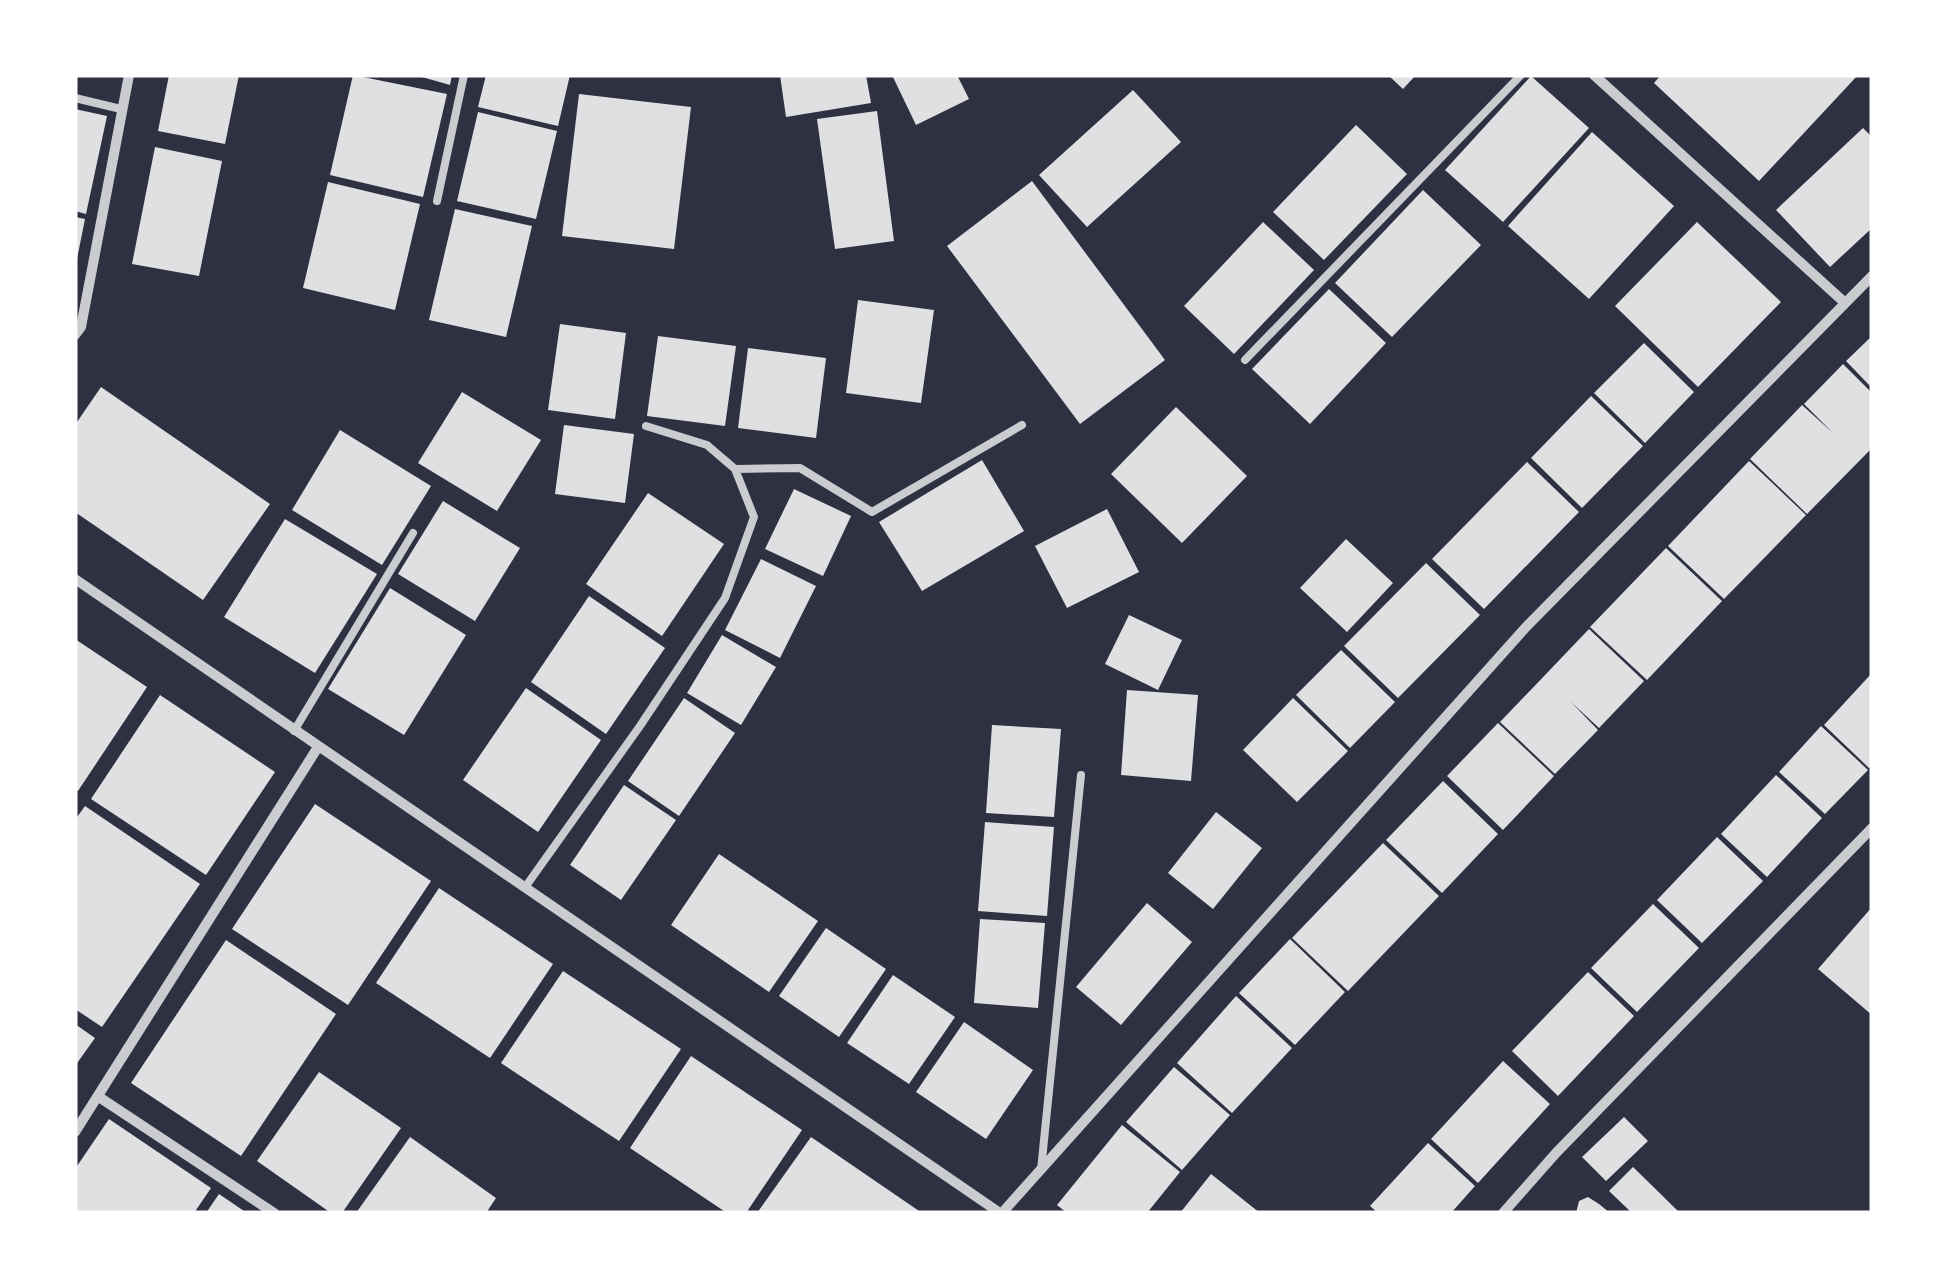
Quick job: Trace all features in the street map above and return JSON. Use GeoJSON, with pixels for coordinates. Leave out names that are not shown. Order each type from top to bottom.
{"type":"FeatureCollection","features":[{"type":"Feature","properties":{"kind":"street"},"geometry":{"type":"LineString","coordinates":[[75,336],[81,326],[129,75]]}},
{"type":"Feature","properties":{"kind":"street"},"geometry":{"type":"LineString","coordinates":[[1594,75],[1844,302]]}},
{"type":"Feature","properties":{"kind":"street"},"geometry":{"type":"LineString","coordinates":[[75,580],[1001,1213],[1526,627],[1872,276]]}},
{"type":"Feature","properties":{"kind":"street"},"geometry":{"type":"LineString","coordinates":[[75,1132],[318,747]]}},
{"type":"Feature","properties":{"kind":"street"},"geometry":{"type":"LineString","coordinates":[[1503,1213],[1872,828]]}},
{"type":"Feature","properties":{"kind":"street"},"geometry":{"type":"LineString","coordinates":[[99,1096],[274,1213]]}},
{"type":"Feature","properties":{"kind":"lane"},"geometry":{"type":"LineString","coordinates":[[437,201],[464,75]]}},
{"type":"Feature","properties":{"kind":"lane"},"geometry":{"type":"LineString","coordinates":[[1245,360],[1520,75]]}},
{"type":"Feature","properties":{"kind":"lane"},"geometry":{"type":"LineString","coordinates":[[75,98],[121,110]]}},
{"type":"Feature","properties":{"kind":"lane"},"geometry":{"type":"LineString","coordinates":[[735,469],[800,468],[872,512],[1022,425]]}},
{"type":"Feature","properties":{"kind":"lane"},"geometry":{"type":"LineString","coordinates":[[526,886],[640,726],[724,598],[754,517],[735,469],[707,444],[646,426]]}},
{"type":"Feature","properties":{"kind":"lane"},"geometry":{"type":"LineString","coordinates":[[294,730],[412,533]]}},
{"type":"Feature","properties":{"kind":"lane"},"geometry":{"type":"LineString","coordinates":[[1040,1170],[1081,775]]}},
{"type":"Feature","properties":{"kind":"building"},"geometry":{"type":"Polygon","coordinates":[[[169,75],[239,75],[225,144],[158,131],[169,75]]]}},
{"type":"Feature","properties":{"kind":"building"},"geometry":{"type":"Polygon","coordinates":[[[353,75],[447,94],[423,197],[330,175],[353,75]]]}},
{"type":"Feature","properties":{"kind":"building"},"geometry":{"type":"Polygon","coordinates":[[[415,75],[452,75],[450,85],[415,75]]]}},
{"type":"Feature","properties":{"kind":"building"},"geometry":{"type":"Polygon","coordinates":[[[486,75],[570,75],[558,126],[478,107],[486,75]]]}},
{"type":"Feature","properties":{"kind":"building"},"geometry":{"type":"Polygon","coordinates":[[[780,75],[866,75],[871,103],[786,117],[780,75]]]}},
{"type":"Feature","properties":{"kind":"building"},"geometry":{"type":"Polygon","coordinates":[[[892,75],[957,75],[969,99],[916,125],[892,75]]]}},
{"type":"Feature","properties":{"kind":"building"},"geometry":{"type":"Polygon","coordinates":[[[1388,75],[1416,75],[1403,89],[1388,75]]]}},
{"type":"Feature","properties":{"kind":"building"},"geometry":{"type":"Polygon","coordinates":[[[1661,75],[1858,75],[1759,181],[1654,83],[1661,75]]]}},
{"type":"Feature","properties":{"kind":"building"},"geometry":{"type":"Polygon","coordinates":[[[1531,76],[1589,128],[1503,222],[1445,170],[1531,76]]]}},
{"type":"Feature","properties":{"kind":"building"},"geometry":{"type":"Polygon","coordinates":[[[1133,90],[1181,142],[1087,227],[1039,175],[1133,90]]]}},
{"type":"Feature","properties":{"kind":"building"},"geometry":{"type":"Polygon","coordinates":[[[579,94],[691,107],[674,249],[562,236],[579,94]]]}},
{"type":"Feature","properties":{"kind":"building"},"geometry":{"type":"Polygon","coordinates":[[[75,109],[107,116],[86,214],[75,211],[75,109]]]}},
{"type":"Feature","properties":{"kind":"building"},"geometry":{"type":"Polygon","coordinates":[[[877,111],[894,241],[835,249],[817,119],[877,111]]]}},
{"type":"Feature","properties":{"kind":"building"},"geometry":{"type":"Polygon","coordinates":[[[478,112],[557,131],[536,219],[457,201],[478,112]]]}},
{"type":"Feature","properties":{"kind":"building"},"geometry":{"type":"Polygon","coordinates":[[[1356,125],[1407,174],[1324,260],[1273,212],[1356,125]]]}},
{"type":"Feature","properties":{"kind":"building"},"geometry":{"type":"Polygon","coordinates":[[[1863,128],[1872,137],[1872,228],[1830,267],[1776,210],[1863,128]]]}},
{"type":"Feature","properties":{"kind":"building"},"geometry":{"type":"Polygon","coordinates":[[[1592,132],[1674,206],[1589,299],[1508,226],[1592,132]]]}},
{"type":"Feature","properties":{"kind":"building"},"geometry":{"type":"Polygon","coordinates":[[[155,147],[222,161],[199,276],[132,264],[155,147]]]}},
{"type":"Feature","properties":{"kind":"building"},"geometry":{"type":"Polygon","coordinates":[[[1032,181],[1165,360],[1080,424],[947,246],[1032,181]]]}},
{"type":"Feature","properties":{"kind":"building"},"geometry":{"type":"Polygon","coordinates":[[[328,182],[420,204],[395,310],[303,288],[328,182]]]}},
{"type":"Feature","properties":{"kind":"building"},"geometry":{"type":"Polygon","coordinates":[[[1423,190],[1481,245],[1392,337],[1335,283],[1423,190]]]}},
{"type":"Feature","properties":{"kind":"building"},"geometry":{"type":"Polygon","coordinates":[[[455,209],[532,226],[506,337],[429,320],[455,209]]]}},
{"type":"Feature","properties":{"kind":"building"},"geometry":{"type":"Polygon","coordinates":[[[75,217],[85,219],[77,259],[75,258],[75,217]]]}},
{"type":"Feature","properties":{"kind":"building"},"geometry":{"type":"Polygon","coordinates":[[[1263,222],[1314,270],[1234,354],[1184,306],[1263,222]]]}},
{"type":"Feature","properties":{"kind":"building"},"geometry":{"type":"Polygon","coordinates":[[[1697,222],[1781,302],[1698,387],[1615,306],[1697,222]]]}},
{"type":"Feature","properties":{"kind":"building"},"geometry":{"type":"Polygon","coordinates":[[[1329,289],[1386,343],[1310,424],[1252,369],[1329,289]]]}},
{"type":"Feature","properties":{"kind":"building"},"geometry":{"type":"Polygon","coordinates":[[[858,300],[934,310],[921,403],[846,393],[858,300]]]}},
{"type":"Feature","properties":{"kind":"building"},"geometry":{"type":"Polygon","coordinates":[[[560,324],[626,333],[615,419],[548,410],[560,324]]]}},
{"type":"Feature","properties":{"kind":"building"},"geometry":{"type":"Polygon","coordinates":[[[658,336],[736,346],[725,426],[647,416],[658,336]]]}},
{"type":"Feature","properties":{"kind":"building"},"geometry":{"type":"Polygon","coordinates":[[[1872,336],[1872,388],[1846,361],[1872,336]]]}},
{"type":"Feature","properties":{"kind":"building"},"geometry":{"type":"Polygon","coordinates":[[[1644,343],[1694,392],[1645,443],[1594,393],[1644,343]]]}},
{"type":"Feature","properties":{"kind":"building"},"geometry":{"type":"Polygon","coordinates":[[[748,348],[826,358],[816,438],[738,428],[748,348]]]}},
{"type":"Feature","properties":{"kind":"building"},"geometry":{"type":"Polygon","coordinates":[[[1843,364],[1872,393],[1872,448],[1807,514],[1750,459],[1802,405],[1833,433],[1804,404],[1843,364]]]}},
{"type":"Feature","properties":{"kind":"building"},"geometry":{"type":"Polygon","coordinates":[[[101,387],[270,504],[203,600],[75,512],[75,425],[101,387]]]}},
{"type":"Feature","properties":{"kind":"building"},"geometry":{"type":"Polygon","coordinates":[[[462,392],[541,440],[497,511],[418,463],[462,392]]]}},
{"type":"Feature","properties":{"kind":"building"},"geometry":{"type":"Polygon","coordinates":[[[1591,396],[1643,446],[1582,508],[1531,458],[1591,396]]]}},
{"type":"Feature","properties":{"kind":"building"},"geometry":{"type":"Polygon","coordinates":[[[1176,407],[1247,476],[1182,543],[1111,474],[1176,407]]]}},
{"type":"Feature","properties":{"kind":"building"},"geometry":{"type":"Polygon","coordinates":[[[564,425],[634,434],[625,503],[555,494],[564,425]]]}},
{"type":"Feature","properties":{"kind":"building"},"geometry":{"type":"Polygon","coordinates":[[[340,430],[431,486],[382,565],[292,510],[340,430]]]}},
{"type":"Feature","properties":{"kind":"building"},"geometry":{"type":"Polygon","coordinates":[[[982,460],[1024,531],[922,591],[879,522],[982,460]]]}},
{"type":"Feature","properties":{"kind":"building"},"geometry":{"type":"Polygon","coordinates":[[[1749,461],[1806,515],[1724,599],[1668,546],[1749,461]]]}},
{"type":"Feature","properties":{"kind":"building"},"geometry":{"type":"Polygon","coordinates":[[[1527,462],[1579,512],[1484,609],[1432,559],[1527,462]]]}},
{"type":"Feature","properties":{"kind":"building"},"geometry":{"type":"Polygon","coordinates":[[[794,489],[851,516],[823,576],[765,549],[794,489]]]}},
{"type":"Feature","properties":{"kind":"building"},"geometry":{"type":"Polygon","coordinates":[[[648,493],[724,544],[662,636],[586,584],[648,493]]]}},
{"type":"Feature","properties":{"kind":"building"},"geometry":{"type":"Polygon","coordinates":[[[443,501],[520,548],[475,621],[398,574],[443,501]]]}},
{"type":"Feature","properties":{"kind":"building"},"geometry":{"type":"Polygon","coordinates":[[[1107,509],[1139,572],[1067,608],[1035,546],[1107,509]]]}},
{"type":"Feature","properties":{"kind":"building"},"geometry":{"type":"Polygon","coordinates":[[[285,519],[377,574],[315,673],[224,617],[285,519]]]}},
{"type":"Feature","properties":{"kind":"building"},"geometry":{"type":"Polygon","coordinates":[[[1346,539],[1393,583],[1347,632],[1300,588],[1346,539]]]}},
{"type":"Feature","properties":{"kind":"building"},"geometry":{"type":"Polygon","coordinates":[[[1666,548],[1722,601],[1647,680],[1590,627],[1666,548]]]}},
{"type":"Feature","properties":{"kind":"building"},"geometry":{"type":"Polygon","coordinates":[[[761,559],[816,586],[780,658],[725,630],[761,559]]]}},
{"type":"Feature","properties":{"kind":"building"},"geometry":{"type":"Polygon","coordinates":[[[1426,563],[1480,615],[1398,698],[1344,646],[1426,563]]]}},
{"type":"Feature","properties":{"kind":"building"},"geometry":{"type":"Polygon","coordinates":[[[390,588],[466,635],[404,735],[328,689],[390,588]]]}},
{"type":"Feature","properties":{"kind":"building"},"geometry":{"type":"Polygon","coordinates":[[[589,596],[665,648],[606,734],[531,682],[589,596]]]}},
{"type":"Feature","properties":{"kind":"building"},"geometry":{"type":"Polygon","coordinates":[[[1129,615],[1182,640],[1158,690],[1105,664],[1129,615]]]}},
{"type":"Feature","properties":{"kind":"building"},"geometry":{"type":"Polygon","coordinates":[[[1589,629],[1644,681],[1599,728],[1571,702],[1598,730],[1555,774],[1500,722],[1589,629]]]}},
{"type":"Feature","properties":{"kind":"building"},"geometry":{"type":"Polygon","coordinates":[[[722,635],[776,667],[741,725],[687,693],[722,635]]]}},
{"type":"Feature","properties":{"kind":"building"},"geometry":{"type":"Polygon","coordinates":[[[75,639],[147,687],[78,791],[75,789],[75,639]]]}},
{"type":"Feature","properties":{"kind":"building"},"geometry":{"type":"Polygon","coordinates":[[[1341,650],[1395,702],[1350,748],[1296,695],[1341,650]]]}},
{"type":"Feature","properties":{"kind":"building"},"geometry":{"type":"Polygon","coordinates":[[[1872,673],[1872,765],[1869,768],[1824,725],[1872,673]]]}},
{"type":"Feature","properties":{"kind":"building"},"geometry":{"type":"Polygon","coordinates":[[[526,688],[601,740],[538,832],[463,780],[526,688]]]}},
{"type":"Feature","properties":{"kind":"building"},"geometry":{"type":"Polygon","coordinates":[[[1127,690],[1198,695],[1191,781],[1121,775],[1127,690]]]}},
{"type":"Feature","properties":{"kind":"building"},"geometry":{"type":"Polygon","coordinates":[[[160,695],[275,772],[206,875],[91,799],[160,695]]]}},
{"type":"Feature","properties":{"kind":"building"},"geometry":{"type":"Polygon","coordinates":[[[684,698],[735,733],[679,816],[628,781],[684,698]]]}},
{"type":"Feature","properties":{"kind":"building"},"geometry":{"type":"Polygon","coordinates":[[[1293,698],[1348,751],[1297,802],[1243,750],[1293,698]]]}},
{"type":"Feature","properties":{"kind":"building"},"geometry":{"type":"Polygon","coordinates":[[[1498,723],[1554,776],[1503,830],[1447,776],[1498,723]]]}},
{"type":"Feature","properties":{"kind":"building"},"geometry":{"type":"Polygon","coordinates":[[[992,725],[1061,729],[1054,817],[986,813],[992,725]]]}},
{"type":"Feature","properties":{"kind":"building"},"geometry":{"type":"Polygon","coordinates":[[[1821,726],[1868,770],[1825,814],[1779,772],[1821,726]]]}},
{"type":"Feature","properties":{"kind":"building"},"geometry":{"type":"Polygon","coordinates":[[[1776,775],[1822,818],[1767,877],[1721,834],[1776,775]]]}},
{"type":"Feature","properties":{"kind":"building"},"geometry":{"type":"Polygon","coordinates":[[[1443,781],[1498,834],[1442,893],[1386,840],[1443,781]]]}},
{"type":"Feature","properties":{"kind":"building"},"geometry":{"type":"Polygon","coordinates":[[[624,785],[676,820],[621,900],[570,865],[624,785]]]}},
{"type":"Feature","properties":{"kind":"building"},"geometry":{"type":"Polygon","coordinates":[[[315,804],[431,881],[348,1005],[232,929],[315,804]]]}},
{"type":"Feature","properties":{"kind":"building"},"geometry":{"type":"Polygon","coordinates":[[[85,806],[200,884],[102,1027],[75,1009],[75,820],[85,806]]]}},
{"type":"Feature","properties":{"kind":"building"},"geometry":{"type":"Polygon","coordinates":[[[1216,812],[1262,848],[1213,909],[1168,873],[1216,812]]]}},
{"type":"Feature","properties":{"kind":"building"},"geometry":{"type":"Polygon","coordinates":[[[985,822],[1054,827],[1047,916],[978,911],[985,822]]]}},
{"type":"Feature","properties":{"kind":"building"},"geometry":{"type":"Polygon","coordinates":[[[1717,837],[1763,881],[1702,943],[1657,900],[1717,837]]]}},
{"type":"Feature","properties":{"kind":"building"},"geometry":{"type":"Polygon","coordinates":[[[1383,843],[1439,896],[1348,991],[1292,938],[1383,843]]]}},
{"type":"Feature","properties":{"kind":"building"},"geometry":{"type":"Polygon","coordinates":[[[719,854],[818,921],[769,992],[671,925],[719,854]]]}},
{"type":"Feature","properties":{"kind":"building"},"geometry":{"type":"Polygon","coordinates":[[[439,888],[553,964],[490,1058],[376,983],[439,888]]]}},
{"type":"Feature","properties":{"kind":"building"},"geometry":{"type":"Polygon","coordinates":[[[1147,903],[1192,942],[1121,1025],[1076,987],[1147,903]]]}},
{"type":"Feature","properties":{"kind":"building"},"geometry":{"type":"Polygon","coordinates":[[[1653,904],[1699,948],[1637,1012],[1591,968],[1653,904]]]}},
{"type":"Feature","properties":{"kind":"building"},"geometry":{"type":"Polygon","coordinates":[[[1872,907],[1872,1015],[1818,969],[1872,907]]]}},
{"type":"Feature","properties":{"kind":"building"},"geometry":{"type":"Polygon","coordinates":[[[980,919],[1045,923],[1038,1008],[974,1003],[980,919]]]}},
{"type":"Feature","properties":{"kind":"building"},"geometry":{"type":"Polygon","coordinates":[[[826,928],[886,969],[839,1037],[779,996],[826,928]]]}},
{"type":"Feature","properties":{"kind":"building"},"geometry":{"type":"Polygon","coordinates":[[[1290,939],[1345,992],[1295,1045],[1239,993],[1290,939]]]}},
{"type":"Feature","properties":{"kind":"building"},"geometry":{"type":"Polygon","coordinates":[[[226,940],[336,1014],[241,1156],[131,1083],[226,940]]]}},
{"type":"Feature","properties":{"kind":"building"},"geometry":{"type":"Polygon","coordinates":[[[563,971],[681,1049],[619,1141],[501,1063],[563,971]]]}},
{"type":"Feature","properties":{"kind":"building"},"geometry":{"type":"Polygon","coordinates":[[[1588,972],[1634,1016],[1558,1096],[1512,1051],[1588,972]]]}},
{"type":"Feature","properties":{"kind":"building"},"geometry":{"type":"Polygon","coordinates":[[[893,975],[955,1017],[909,1084],[847,1043],[893,975]]]}},
{"type":"Feature","properties":{"kind":"building"},"geometry":{"type":"Polygon","coordinates":[[[1236,996],[1292,1048],[1232,1113],[1177,1063],[1236,996]]]}},
{"type":"Feature","properties":{"kind":"building"},"geometry":{"type":"Polygon","coordinates":[[[964,1022],[1033,1070],[986,1139],[916,1092],[964,1022]]]}},
{"type":"Feature","properties":{"kind":"building"},"geometry":{"type":"Polygon","coordinates":[[[75,1024],[95,1038],[75,1066],[75,1024]]]}},
{"type":"Feature","properties":{"kind":"building"},"geometry":{"type":"Polygon","coordinates":[[[691,1056],[802,1130],[746,1213],[727,1213],[630,1148],[691,1056]]]}},
{"type":"Feature","properties":{"kind":"building"},"geometry":{"type":"Polygon","coordinates":[[[1503,1061],[1550,1104],[1478,1183],[1431,1139],[1503,1061]]]}},
{"type":"Feature","properties":{"kind":"building"},"geometry":{"type":"Polygon","coordinates":[[[1174,1067],[1230,1115],[1182,1170],[1126,1122],[1174,1067]]]}},
{"type":"Feature","properties":{"kind":"building"},"geometry":{"type":"Polygon","coordinates":[[[319,1072],[401,1128],[342,1213],[331,1213],[257,1161],[319,1072]]]}},
{"type":"Feature","properties":{"kind":"building"},"geometry":{"type":"Polygon","coordinates":[[[1624,1117],[1648,1141],[1606,1181],[1582,1157],[1624,1117]]]}},
{"type":"Feature","properties":{"kind":"building"},"geometry":{"type":"Polygon","coordinates":[[[109,1119],[211,1188],[194,1213],[75,1213],[75,1169],[109,1119]]]}},
{"type":"Feature","properties":{"kind":"building"},"geometry":{"type":"Polygon","coordinates":[[[1122,1125],[1180,1172],[1147,1213],[1067,1213],[1057,1205],[1122,1125]]]}},
{"type":"Feature","properties":{"kind":"building"},"geometry":{"type":"Polygon","coordinates":[[[410,1137],[496,1198],[486,1213],[356,1213],[410,1137]]]}},
{"type":"Feature","properties":{"kind":"building"},"geometry":{"type":"Polygon","coordinates":[[[811,1137],[922,1213],[757,1213],[811,1137]]]}},
{"type":"Feature","properties":{"kind":"building"},"geometry":{"type":"Polygon","coordinates":[[[1428,1143],[1475,1186],[1451,1213],[1378,1213],[1370,1206],[1428,1143]]]}},
{"type":"Feature","properties":{"kind":"building"},"geometry":{"type":"Polygon","coordinates":[[[1633,1167],[1680,1213],[1632,1213],[1609,1191],[1633,1167]]]}},
{"type":"Feature","properties":{"kind":"building"},"geometry":{"type":"Polygon","coordinates":[[[1211,1174],[1260,1213],[1180,1213],[1211,1174]]]}},
{"type":"Feature","properties":{"kind":"building"},"geometry":{"type":"Polygon","coordinates":[[[219,1194],[247,1213],[206,1213],[219,1194]]]}},
{"type":"Feature","properties":{"kind":"building"},"geometry":{"type":"Polygon","coordinates":[[[1588,1197],[1610,1213],[1576,1213],[1579,1201],[1588,1197]]]}}]}
